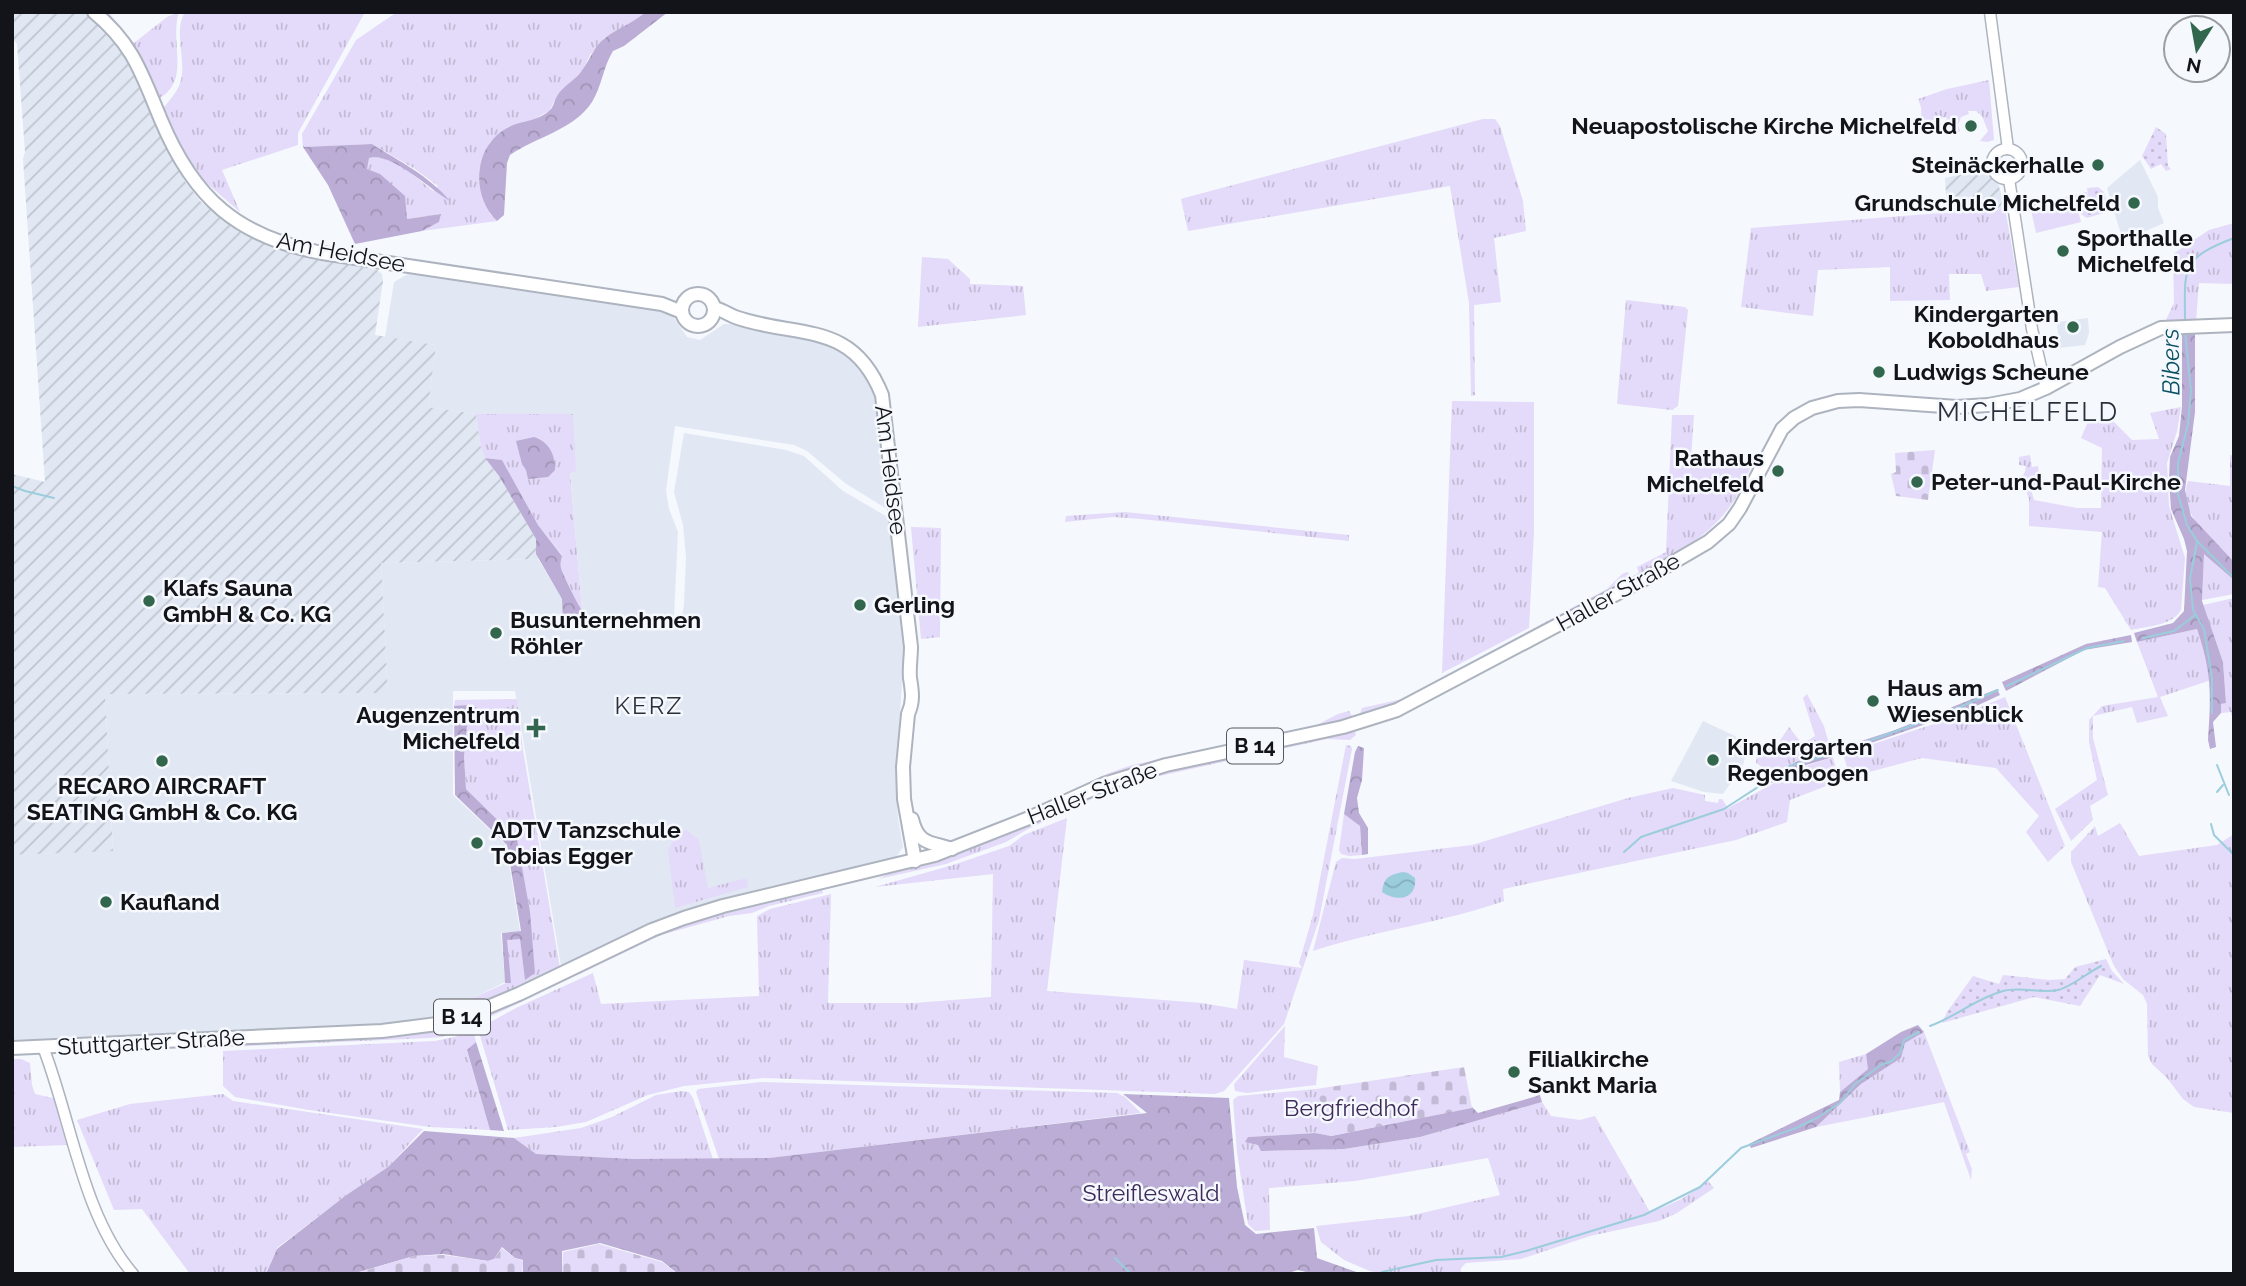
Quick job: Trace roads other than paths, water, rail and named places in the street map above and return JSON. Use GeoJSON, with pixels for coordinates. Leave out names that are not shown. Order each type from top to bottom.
{"type":"FeatureCollection","features":[{"type":"Feature","properties":{"kind":"main road","name":"Am Heidsee"},"geometry":{"type":"LineString","coordinates":[[94,12],[117,34],[134,58],[149,87],[175,152],[191,177],[211,201],[262,236],[322,253],[683,306]]}},
{"type":"Feature","properties":{"kind":"main road"},"geometry":{"type":"LineString","coordinates":[[702,293],[709,297],[714,313],[707,324],[695,326],[686,321],[683,306],[694,294],[702,293]]}},
{"type":"Feature","properties":{"kind":"main road","name":"Am Heidsee"},"geometry":{"type":"LineString","coordinates":[[714,313],[814,333],[837,342],[862,360],[878,385],[885,406],[911,647],[910,680],[905,705],[908,714],[903,767]]}},
{"type":"Feature","properties":{"kind":"main road","name":"Haller Straße"},"geometry":{"type":"LineString","coordinates":[[289,1035],[382,1031],[444,1023],[519,994],[652,930],[684,918],[723,906],[915,861],[952,849],[1104,784],[1166,765],[1343,727],[1397,710],[1641,581],[1708,542],[1729,524],[1740,508],[1782,429],[1794,418],[1812,408],[1838,401],[1859,400],[1957,407],[2020,399],[2046,388],[2120,346],[2161,328],[2234,325]]}},
{"type":"Feature","properties":{"kind":"main road"},"geometry":{"type":"LineString","coordinates":[[903,767],[917,833],[927,842],[952,849]]}},
{"type":"Feature","properties":{"kind":"main road"},"geometry":{"type":"LineString","coordinates":[[903,767],[904,799],[915,861]]}},
{"type":"Feature","properties":{"kind":"main road","name":"Stuttgarter Straße"},"geometry":{"type":"LineString","coordinates":[[12,1048],[289,1035]]}},
{"type":"Feature","properties":{"kind":"street"},"geometry":{"type":"LineString","coordinates":[[1990,12],[2007,149]]}},
{"type":"Feature","properties":{"kind":"street"},"geometry":{"type":"LineString","coordinates":[[2007,149],[2019,155],[2022,166],[2016,176],[2009,179],[1997,176],[1992,168],[1996,154],[2007,149]]}},
{"type":"Feature","properties":{"kind":"street"},"geometry":{"type":"LineString","coordinates":[[2009,179],[2032,329],[2046,388]]}},
{"type":"Feature","properties":{"kind":"street"},"geometry":{"type":"LineString","coordinates":[[43,1047],[84,1179],[102,1223],[133,1274]]}},
{"type":"Feature","properties":{"kind":"water"},"geometry":{"type":"Polygon","coordinates":[[[1403,872],[1415,878],[1413,891],[1409,895],[1399,898],[1382,892],[1388,878],[1403,872]]]}},
{"type":"Feature","properties":{"kind":"waterway","name":"Bibers"},"geometry":{"type":"LineString","coordinates":[[2185,322],[2185,289],[2189,268],[2203,253],[2234,238]]}},
{"type":"Feature","properties":{"kind":"waterway","name":"Bibers"},"geometry":{"type":"LineString","coordinates":[[2185,331],[2191,391],[2188,424],[2178,463],[2178,494],[2187,525],[2197,541],[2234,578]]}},
{"type":"Feature","properties":{"kind":"waterway"},"geometry":{"type":"LineString","coordinates":[[12,486],[54,498]]}},
{"type":"Feature","properties":{"kind":"waterway","name":"Bibers"},"geometry":{"type":"LineString","coordinates":[[2197,542],[2190,579],[2193,610],[2204,629],[2212,678],[2212,713]]}},
{"type":"Feature","properties":{"kind":"waterway"},"geometry":{"type":"LineString","coordinates":[[2143,638],[2174,631],[2195,615]]}},
{"type":"Feature","properties":{"kind":"waterway"},"geometry":{"type":"LineString","coordinates":[[2007,686],[2087,648],[2124,641]]}},
{"type":"Feature","properties":{"kind":"waterway"},"geometry":{"type":"LineString","coordinates":[[1844,750],[1949,712],[1998,690]]}},
{"type":"Feature","properties":{"kind":"waterway"},"geometry":{"type":"LineString","coordinates":[[1624,852],[1641,837],[1724,809],[1792,765],[1832,754]]}},
{"type":"Feature","properties":{"kind":"waterway","name":"Bibers"},"geometry":{"type":"LineString","coordinates":[[2217,765],[2229,795]]}},
{"type":"Feature","properties":{"kind":"waterway"},"geometry":{"type":"LineString","coordinates":[[2217,792],[2223,785]]}},
{"type":"Feature","properties":{"kind":"waterway"},"geometry":{"type":"LineString","coordinates":[[2211,824],[2214,835],[2234,855]]}},
{"type":"Feature","properties":{"kind":"waterway"},"geometry":{"type":"LineString","coordinates":[[1930,1026],[1993,994],[2010,990],[2058,990],[2101,966]]}},
{"type":"Feature","properties":{"kind":"waterway"},"geometry":{"type":"LineString","coordinates":[[1382,1272],[1436,1260],[1501,1257],[1644,1215],[1700,1187],[1741,1148],[1796,1128],[1840,1103],[1855,1084],[1881,1065],[1892,1061],[1900,1053],[1904,1040],[1919,1032]]}},
{"type":"Feature","properties":{"kind":"waterway"},"geometry":{"type":"LineString","coordinates":[[1115,1258],[1131,1274]]}},
{"type":"Feature","properties":{"kind":"place","name":"Neuapostolische Kirche Michelfeld"},"geometry":{"type":"Point","coordinates":[1971,126]}},
{"type":"Feature","properties":{"kind":"place","name":"Steinäckerhalle"},"geometry":{"type":"Point","coordinates":[2098,165]}},
{"type":"Feature","properties":{"kind":"place","name":"Grundschule Michelfeld"},"geometry":{"type":"Point","coordinates":[2134,203]}},
{"type":"Feature","properties":{"kind":"place","name":"Sporthalle Michelfeld"},"geometry":{"type":"Point","coordinates":[2063,251]}},
{"type":"Feature","properties":{"kind":"place","name":"Kindergarten Koboldhaus"},"geometry":{"type":"Point","coordinates":[2073,327]}},
{"type":"Feature","properties":{"kind":"place","name":"Ludwigs Scheune"},"geometry":{"type":"Point","coordinates":[1879,372]}},
{"type":"Feature","properties":{"kind":"place","name":"Rathaus Michelfeld"},"geometry":{"type":"Point","coordinates":[1778,471]}},
{"type":"Feature","properties":{"kind":"place","name":"Peter-und-Paul-Kirche"},"geometry":{"type":"Point","coordinates":[1917,482]}},
{"type":"Feature","properties":{"kind":"place","name":"Klafs Sauna GmbH & Co. KG"},"geometry":{"type":"Point","coordinates":[149,601]}},
{"type":"Feature","properties":{"kind":"place","name":"Gerling"},"geometry":{"type":"Point","coordinates":[860,605]}},
{"type":"Feature","properties":{"kind":"place","name":"Busunternehmen Röhler"},"geometry":{"type":"Point","coordinates":[496,633]}},
{"type":"Feature","properties":{"kind":"place","name":"Haus am Wiesenblick"},"geometry":{"type":"Point","coordinates":[1873,701]}},
{"type":"Feature","properties":{"kind":"place","name":"Augenzentrum Michelfeld"},"geometry":{"type":"Point","coordinates":[536,728]}},
{"type":"Feature","properties":{"kind":"place","name":"Kindergarten Regenbogen"},"geometry":{"type":"Point","coordinates":[1713,760]}},
{"type":"Feature","properties":{"kind":"place","name":"RECARO AIRCRAFT SEATING GmbH & Co. KG"},"geometry":{"type":"Point","coordinates":[162,761]}},
{"type":"Feature","properties":{"kind":"place","name":"ADTV Tanzschule Tobias Egger"},"geometry":{"type":"Point","coordinates":[477,843]}},
{"type":"Feature","properties":{"kind":"place","name":"Kaufland"},"geometry":{"type":"Point","coordinates":[106,902]}},
{"type":"Feature","properties":{"kind":"place","name":"Filialkirche Sankt Maria"},"geometry":{"type":"Point","coordinates":[1514,1072]}},
{"type":"Feature","properties":{"kind":"district","name":"MICHELFELD"},"geometry":{"type":"Point","coordinates":[2028,412]}},
{"type":"Feature","properties":{"kind":"district","name":"KERZ"},"geometry":{"type":"Point","coordinates":[649,706]}},
{"type":"Feature","properties":{"kind":"park label","name":"Bergfriedhof"},"geometry":{"type":"Point","coordinates":[1351,1108]}},
{"type":"Feature","properties":{"kind":"park label","name":"Streifleswald"},"geometry":{"type":"Point","coordinates":[1151,1193]}}]}
